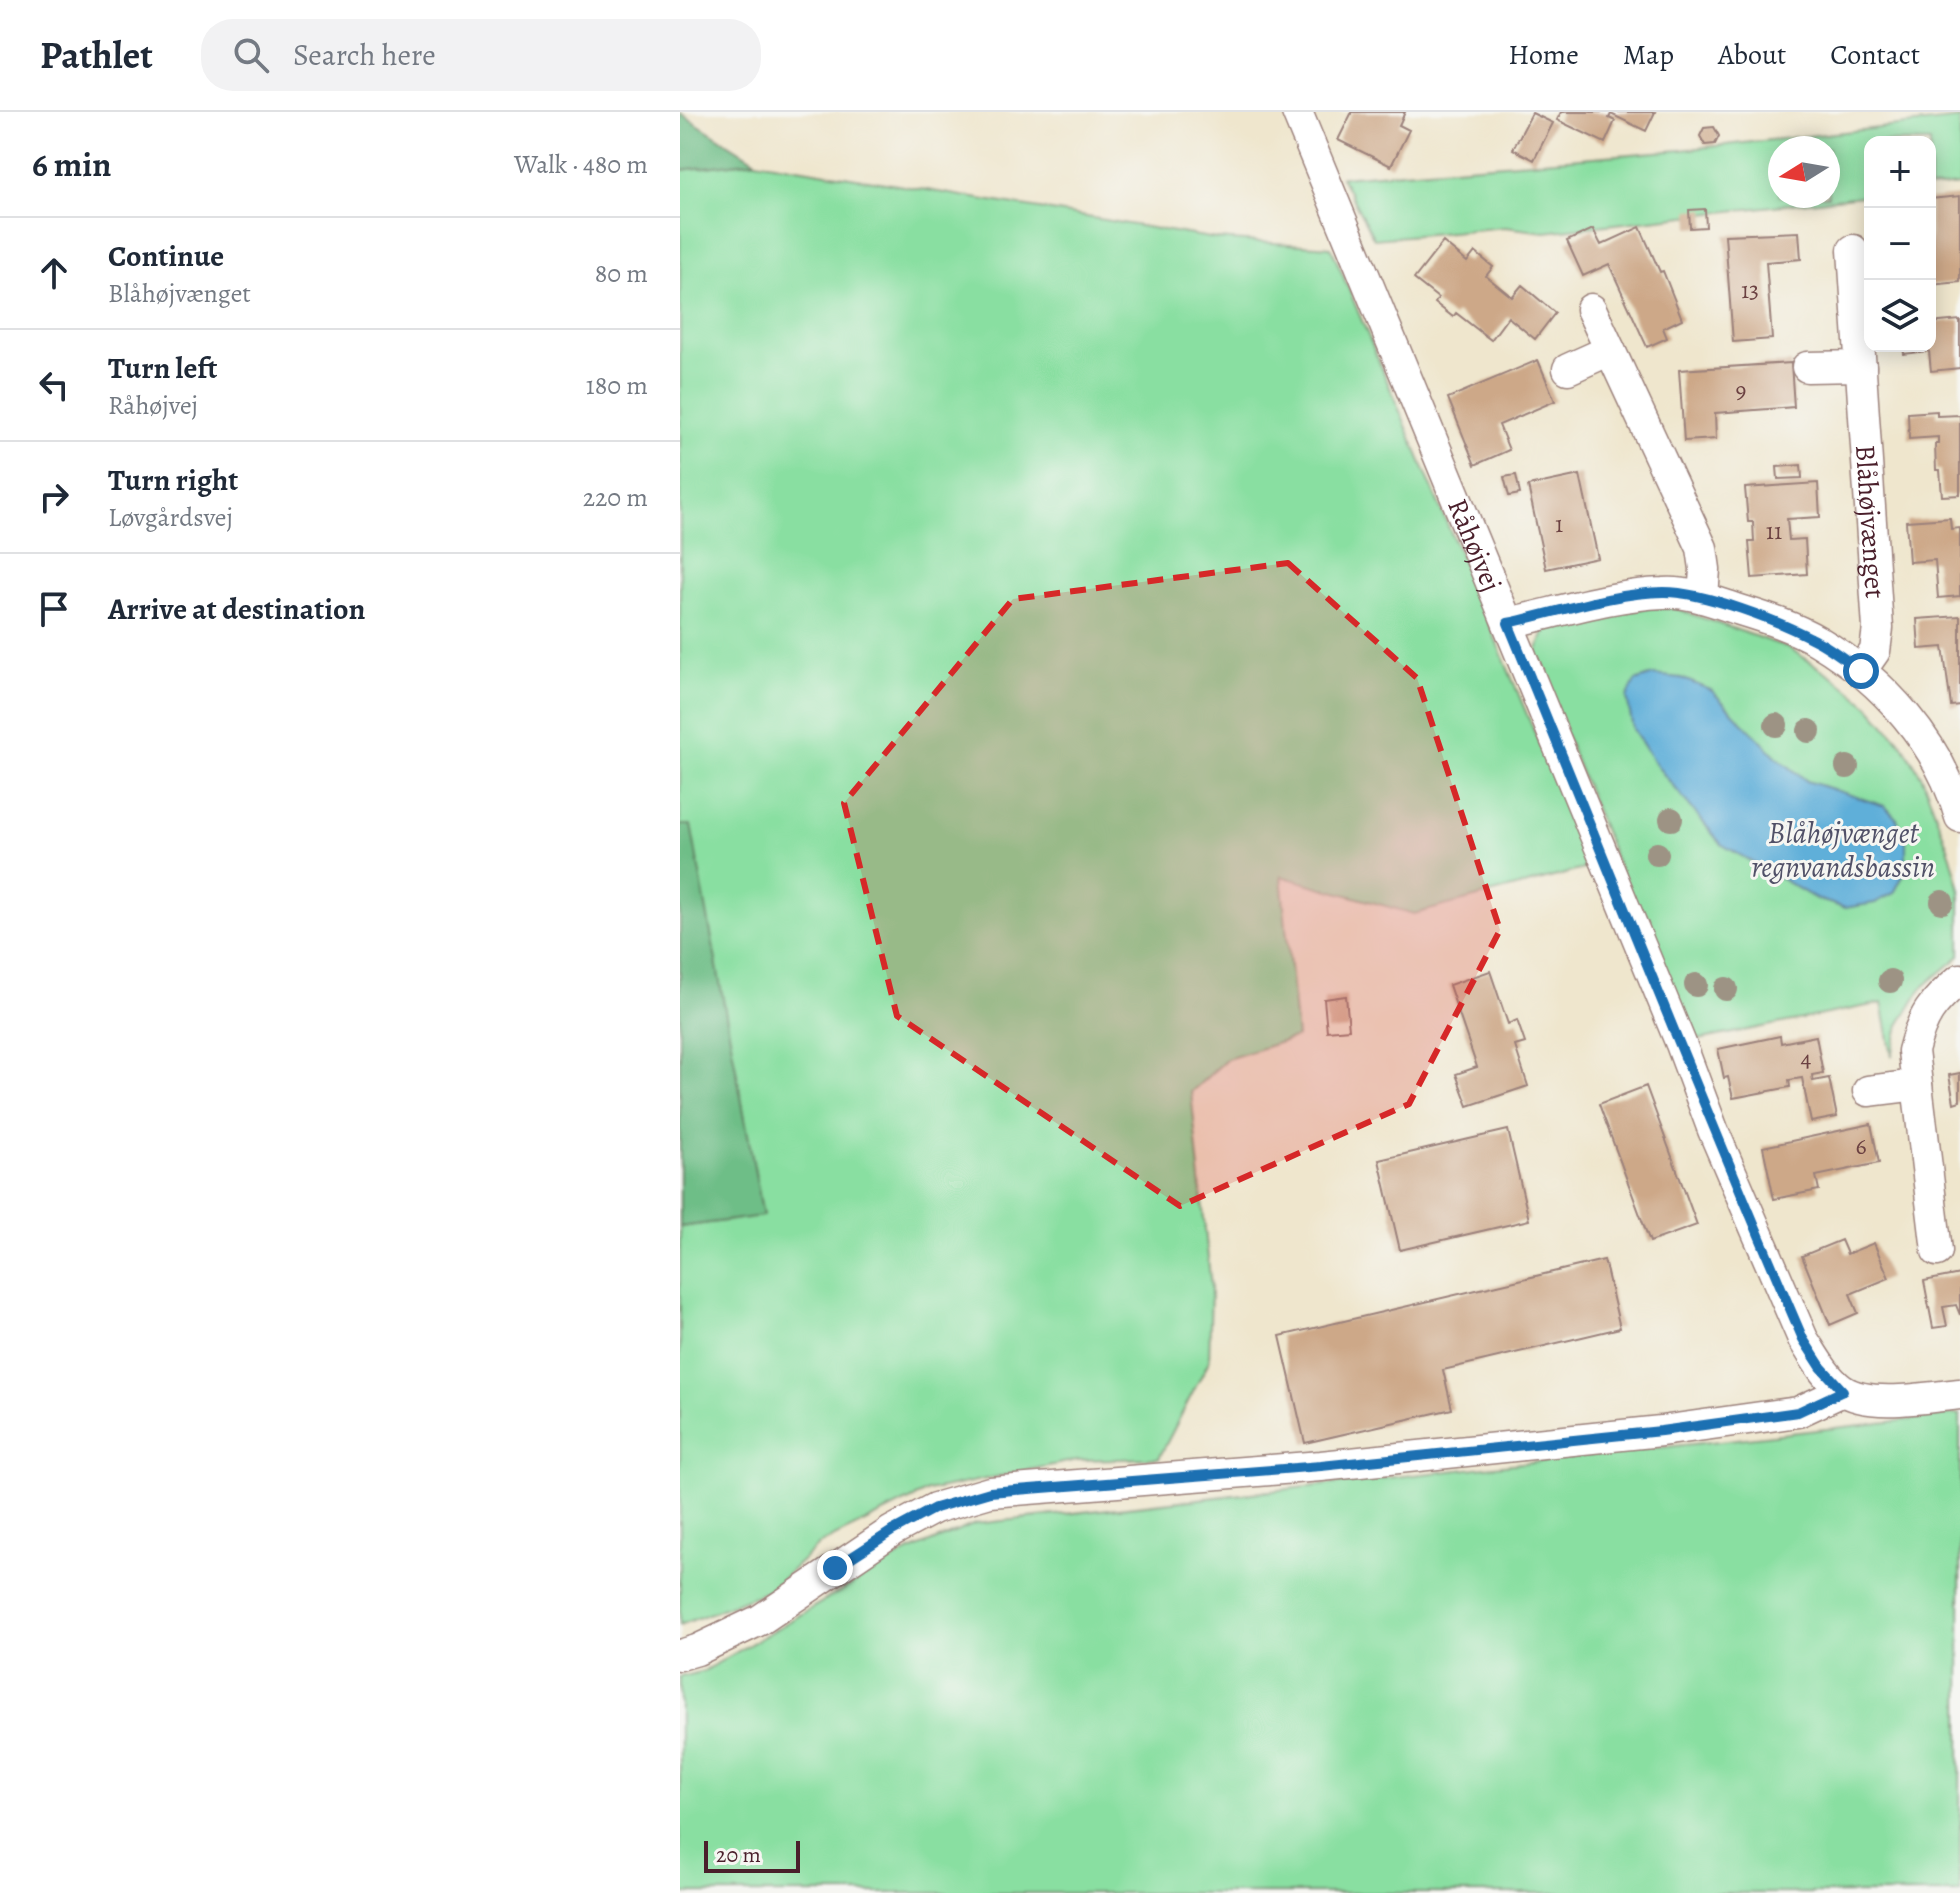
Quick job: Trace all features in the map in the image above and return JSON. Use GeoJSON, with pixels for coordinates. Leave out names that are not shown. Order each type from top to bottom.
{"type":"FeatureCollection","features":[{"type":"Feature","properties":{"kind":"street","name":"Råhøjvej"},"geometry":{"type":"LineString","coordinates":[[1297,112],[1681,1044],[1713,1130],[1803,1339],[1821,1367],[1843,1391]]}},
{"type":"Feature","properties":{"kind":"street","name":"Blåhøjvænget"},"geometry":{"type":"LineString","coordinates":[[1853,250],[1878,628],[1875,651],[1861,671]]}},
{"type":"Feature","properties":{"kind":"street"},"geometry":{"type":"LineString","coordinates":[[1591,309],[1702,548],[1705,569],[1703,598]]}},
{"type":"Feature","properties":{"kind":"street"},"geometry":{"type":"LineString","coordinates":[[1568,369],[1610,350]]}},
{"type":"Feature","properties":{"kind":"street"},"geometry":{"type":"LineString","coordinates":[[1807,367],[1861,366]]}},
{"type":"Feature","properties":{"kind":"street"},"geometry":{"type":"LineString","coordinates":[[1508,623],[1623,597],[1666,592],[1703,598],[1790,628],[1817,641],[1861,671],[1896,704],[1930,749],[1960,817]]}},
{"type":"Feature","properties":{"kind":"street"},"geometry":{"type":"LineString","coordinates":[[1937,1251],[1913,1051],[1921,1021],[1940,996],[1960,979]]}},
{"type":"Feature","properties":{"kind":"street"},"geometry":{"type":"LineString","coordinates":[[1868,1091],[1917,1085]]}},
{"type":"Feature","properties":{"kind":"street"},"geometry":{"type":"LineString","coordinates":[[680,1655],[760,1620],[903,1525],[935,1508],[990,1492],[1321,1466],[1661,1431],[1798,1412],[1843,1391],[1892,1401],[1960,1394]]}},
{"type":"Feature","properties":{"kind":"highlighted area"},"geometry":{"type":"Polygon","coordinates":[[[1288,563],[1417,678],[1500,930],[1409,1104],[1180,1206],[897,1016],[844,803],[1013,599],[1288,563]]]}},
{"type":"Feature","properties":{"kind":"green space"},"geometry":{"type":"Polygon","coordinates":[[[680,113],[756,161],[680,170],[680,113]]]}},
{"type":"Feature","properties":{"kind":"green space"},"geometry":{"type":"Polygon","coordinates":[[[1960,119],[1960,185],[1936,187],[1936,136],[1864,136],[1864,196],[1840,198],[1840,136],[1807,136],[1960,119]]]}},
{"type":"Feature","properties":{"kind":"green space"},"geometry":{"type":"Polygon","coordinates":[[[1768,140],[1768,207],[1545,232],[1505,227],[1374,239],[1341,177],[1768,140]]]}},
{"type":"Feature","properties":{"kind":"green space"},"geometry":{"type":"Polygon","coordinates":[[[756,161],[1216,239],[1331,247],[1591,867],[1414,914],[1281,876],[1297,1037],[1227,1059],[1191,1092],[1211,1288],[1209,1361],[1159,1458],[1077,1460],[928,1491],[820,1544],[770,1590],[680,1625],[680,1227],[763,1216],[690,825],[680,825],[680,170],[756,161]]]}},
{"type":"Feature","properties":{"kind":"green space"},"geometry":{"type":"Polygon","coordinates":[[[1648,607],[1674,608],[1789,648],[1835,678],[1869,706],[1903,745],[1922,777],[1960,890],[1960,956],[1922,988],[1899,1025],[1892,1056],[1882,1003],[1688,1042],[1535,658],[1545,629],[1648,607]]]}},
{"type":"Feature","properties":{"kind":"green space"},"geometry":{"type":"Polygon","coordinates":[[[680,825],[691,825],[763,1216],[680,1227],[680,825]]]}},
{"type":"Feature","properties":{"kind":"green space"},"geometry":{"type":"Polygon","coordinates":[[[1960,1414],[1960,1893],[680,1893],[680,1677],[704,1671],[908,1552],[975,1524],[1960,1414]]]}},
{"type":"Feature","properties":{"kind":"water","name":"Blåhøjvænget regnvandsbassin"},"geometry":{"type":"Polygon","coordinates":[[[1653,675],[1681,678],[1711,690],[1777,757],[1807,781],[1885,806],[1897,819],[1906,841],[1906,870],[1894,893],[1875,903],[1845,908],[1816,899],[1721,844],[1656,765],[1633,729],[1627,698],[1635,681],[1653,675]]]}},
{"type":"Feature","properties":{"kind":"building"},"geometry":{"type":"Polygon","coordinates":[[[1352,112],[1405,112],[1399,125],[1409,130],[1391,166],[1338,140],[1352,112]]]}},
{"type":"Feature","properties":{"kind":"building"},"geometry":{"type":"Polygon","coordinates":[[[1561,112],[1655,112],[1646,131],[1611,114],[1609,118],[1615,121],[1605,143],[1557,120],[1561,112]]]}},
{"type":"Feature","properties":{"kind":"building"},"geometry":{"type":"Polygon","coordinates":[[[1532,113],[1553,123],[1534,160],[1513,149],[1532,113]]]}},
{"type":"Feature","properties":{"kind":"building"},"geometry":{"type":"Polygon","coordinates":[[[1714,127],[1719,136],[1715,144],[1705,145],[1700,136],[1704,128],[1714,127]]]}},
{"type":"Feature","properties":{"kind":"building"},"geometry":{"type":"Polygon","coordinates":[[[1960,196],[1960,282],[1936,284],[1936,198],[1960,196]]]}},
{"type":"Feature","properties":{"kind":"building"},"geometry":{"type":"Polygon","coordinates":[[[1705,209],[1706,227],[1690,228],[1689,210],[1705,209]]]}},
{"type":"Feature","properties":{"kind":"building"},"geometry":{"type":"Polygon","coordinates":[[[1640,227],[1660,272],[1663,271],[1682,319],[1663,328],[1667,338],[1647,347],[1609,264],[1583,276],[1567,241],[1593,229],[1601,245],[1640,227]]]}},
{"type":"Feature","properties":{"kind":"building"},"geometry":{"type":"Polygon","coordinates":[[[1799,232],[1801,259],[1766,262],[1772,339],[1733,342],[1725,235],[1799,232]]]}},
{"type":"Feature","properties":{"kind":"building"},"geometry":{"type":"Polygon","coordinates":[[[1443,242],[1467,262],[1475,252],[1493,267],[1486,276],[1512,297],[1522,285],[1555,313],[1535,339],[1508,317],[1491,340],[1456,313],[1453,317],[1435,303],[1438,298],[1414,279],[1443,242]]]}},
{"type":"Feature","properties":{"kind":"building"},"geometry":{"type":"Polygon","coordinates":[[[1960,320],[1960,368],[1931,371],[1929,352],[1936,352],[1936,322],[1960,320]]]}},
{"type":"Feature","properties":{"kind":"building"},"geometry":{"type":"Polygon","coordinates":[[[1538,360],[1555,401],[1499,425],[1509,450],[1475,465],[1448,398],[1538,360]]]}},
{"type":"Feature","properties":{"kind":"building"},"geometry":{"type":"Polygon","coordinates":[[[1791,363],[1794,407],[1715,413],[1716,439],[1684,441],[1679,370],[1791,363]]]}},
{"type":"Feature","properties":{"kind":"building"},"geometry":{"type":"Polygon","coordinates":[[[1937,411],[1937,416],[1960,415],[1960,495],[1942,496],[1940,470],[1936,470],[1935,444],[1938,444],[1938,437],[1909,439],[1908,413],[1937,411]]]}},
{"type":"Feature","properties":{"kind":"building"},"geometry":{"type":"Polygon","coordinates":[[[1801,465],[1802,478],[1778,479],[1777,467],[1801,465]]]}},
{"type":"Feature","properties":{"kind":"building"},"geometry":{"type":"Polygon","coordinates":[[[1516,475],[1520,494],[1509,496],[1504,477],[1516,475]]]}},
{"type":"Feature","properties":{"kind":"building"},"geometry":{"type":"Polygon","coordinates":[[[1580,475],[1598,558],[1546,569],[1528,486],[1580,475]]]}},
{"type":"Feature","properties":{"kind":"building"},"geometry":{"type":"Polygon","coordinates":[[[1818,483],[1820,517],[1787,519],[1789,540],[1805,539],[1807,574],[1752,578],[1749,542],[1754,542],[1753,522],[1748,522],[1745,488],[1818,483]]]}},
{"type":"Feature","properties":{"kind":"building"},"geometry":{"type":"Polygon","coordinates":[[[1950,518],[1951,529],[1960,528],[1960,596],[1938,598],[1935,560],[1909,562],[1906,521],[1950,518]]]}},
{"type":"Feature","properties":{"kind":"building"},"geometry":{"type":"Polygon","coordinates":[[[1960,616],[1960,705],[1951,706],[1943,647],[1919,649],[1917,619],[1960,616]]]}},
{"type":"Feature","properties":{"kind":"building"},"geometry":{"type":"Polygon","coordinates":[[[1490,971],[1508,1024],[1517,1020],[1525,1043],[1515,1046],[1528,1086],[1468,1106],[1456,1074],[1477,1067],[1449,985],[1490,971]]]}},
{"type":"Feature","properties":{"kind":"building"},"geometry":{"type":"Polygon","coordinates":[[[1346,996],[1349,1029],[1327,1031],[1324,999],[1346,996]]]}},
{"type":"Feature","properties":{"kind":"building"},"geometry":{"type":"Polygon","coordinates":[[[1780,1036],[1781,1043],[1816,1036],[1823,1073],[1812,1075],[1813,1081],[1829,1078],[1837,1117],[1811,1122],[1802,1078],[1789,1080],[1790,1087],[1733,1098],[1728,1077],[1724,1078],[1718,1049],[1780,1036]]]}},
{"type":"Feature","properties":{"kind":"building"},"geometry":{"type":"Polygon","coordinates":[[[1960,1073],[1960,1101],[1954,1103],[1949,1075],[1960,1073]]]}},
{"type":"Feature","properties":{"kind":"building"},"geometry":{"type":"Polygon","coordinates":[[[1646,1086],[1697,1225],[1650,1242],[1599,1104],[1646,1086]]]}},
{"type":"Feature","properties":{"kind":"building"},"geometry":{"type":"Polygon","coordinates":[[[1871,1124],[1879,1163],[1816,1176],[1819,1190],[1774,1199],[1763,1147],[1871,1124]]]}},
{"type":"Feature","properties":{"kind":"building"},"geometry":{"type":"Polygon","coordinates":[[[1508,1130],[1529,1220],[1400,1250],[1379,1160],[1508,1130]]]}},
{"type":"Feature","properties":{"kind":"building"},"geometry":{"type":"Polygon","coordinates":[[[1841,1240],[1847,1254],[1874,1243],[1889,1278],[1850,1294],[1858,1313],[1830,1325],[1802,1256],[1841,1240]]]}},
{"type":"Feature","properties":{"kind":"building"},"geometry":{"type":"Polygon","coordinates":[[[1604,1260],[1620,1328],[1443,1370],[1452,1409],[1305,1443],[1280,1336],[1604,1260]]]}},
{"type":"Feature","properties":{"kind":"building"},"geometry":{"type":"Polygon","coordinates":[[[1960,1274],[1960,1315],[1956,1305],[1943,1307],[1947,1326],[1933,1328],[1924,1281],[1960,1274]]]}},
{"type":"Feature","properties":{"kind":"route"},"geometry":{"type":"LineString","coordinates":[[835,1568],[892,1531],[935,1508],[990,1492],[1321,1466],[1661,1431],[1798,1412],[1843,1391],[1821,1367],[1803,1339],[1713,1130],[1681,1044],[1508,623],[1623,597],[1666,592],[1703,598],[1776,622],[1817,641],[1861,671]]}}]}
